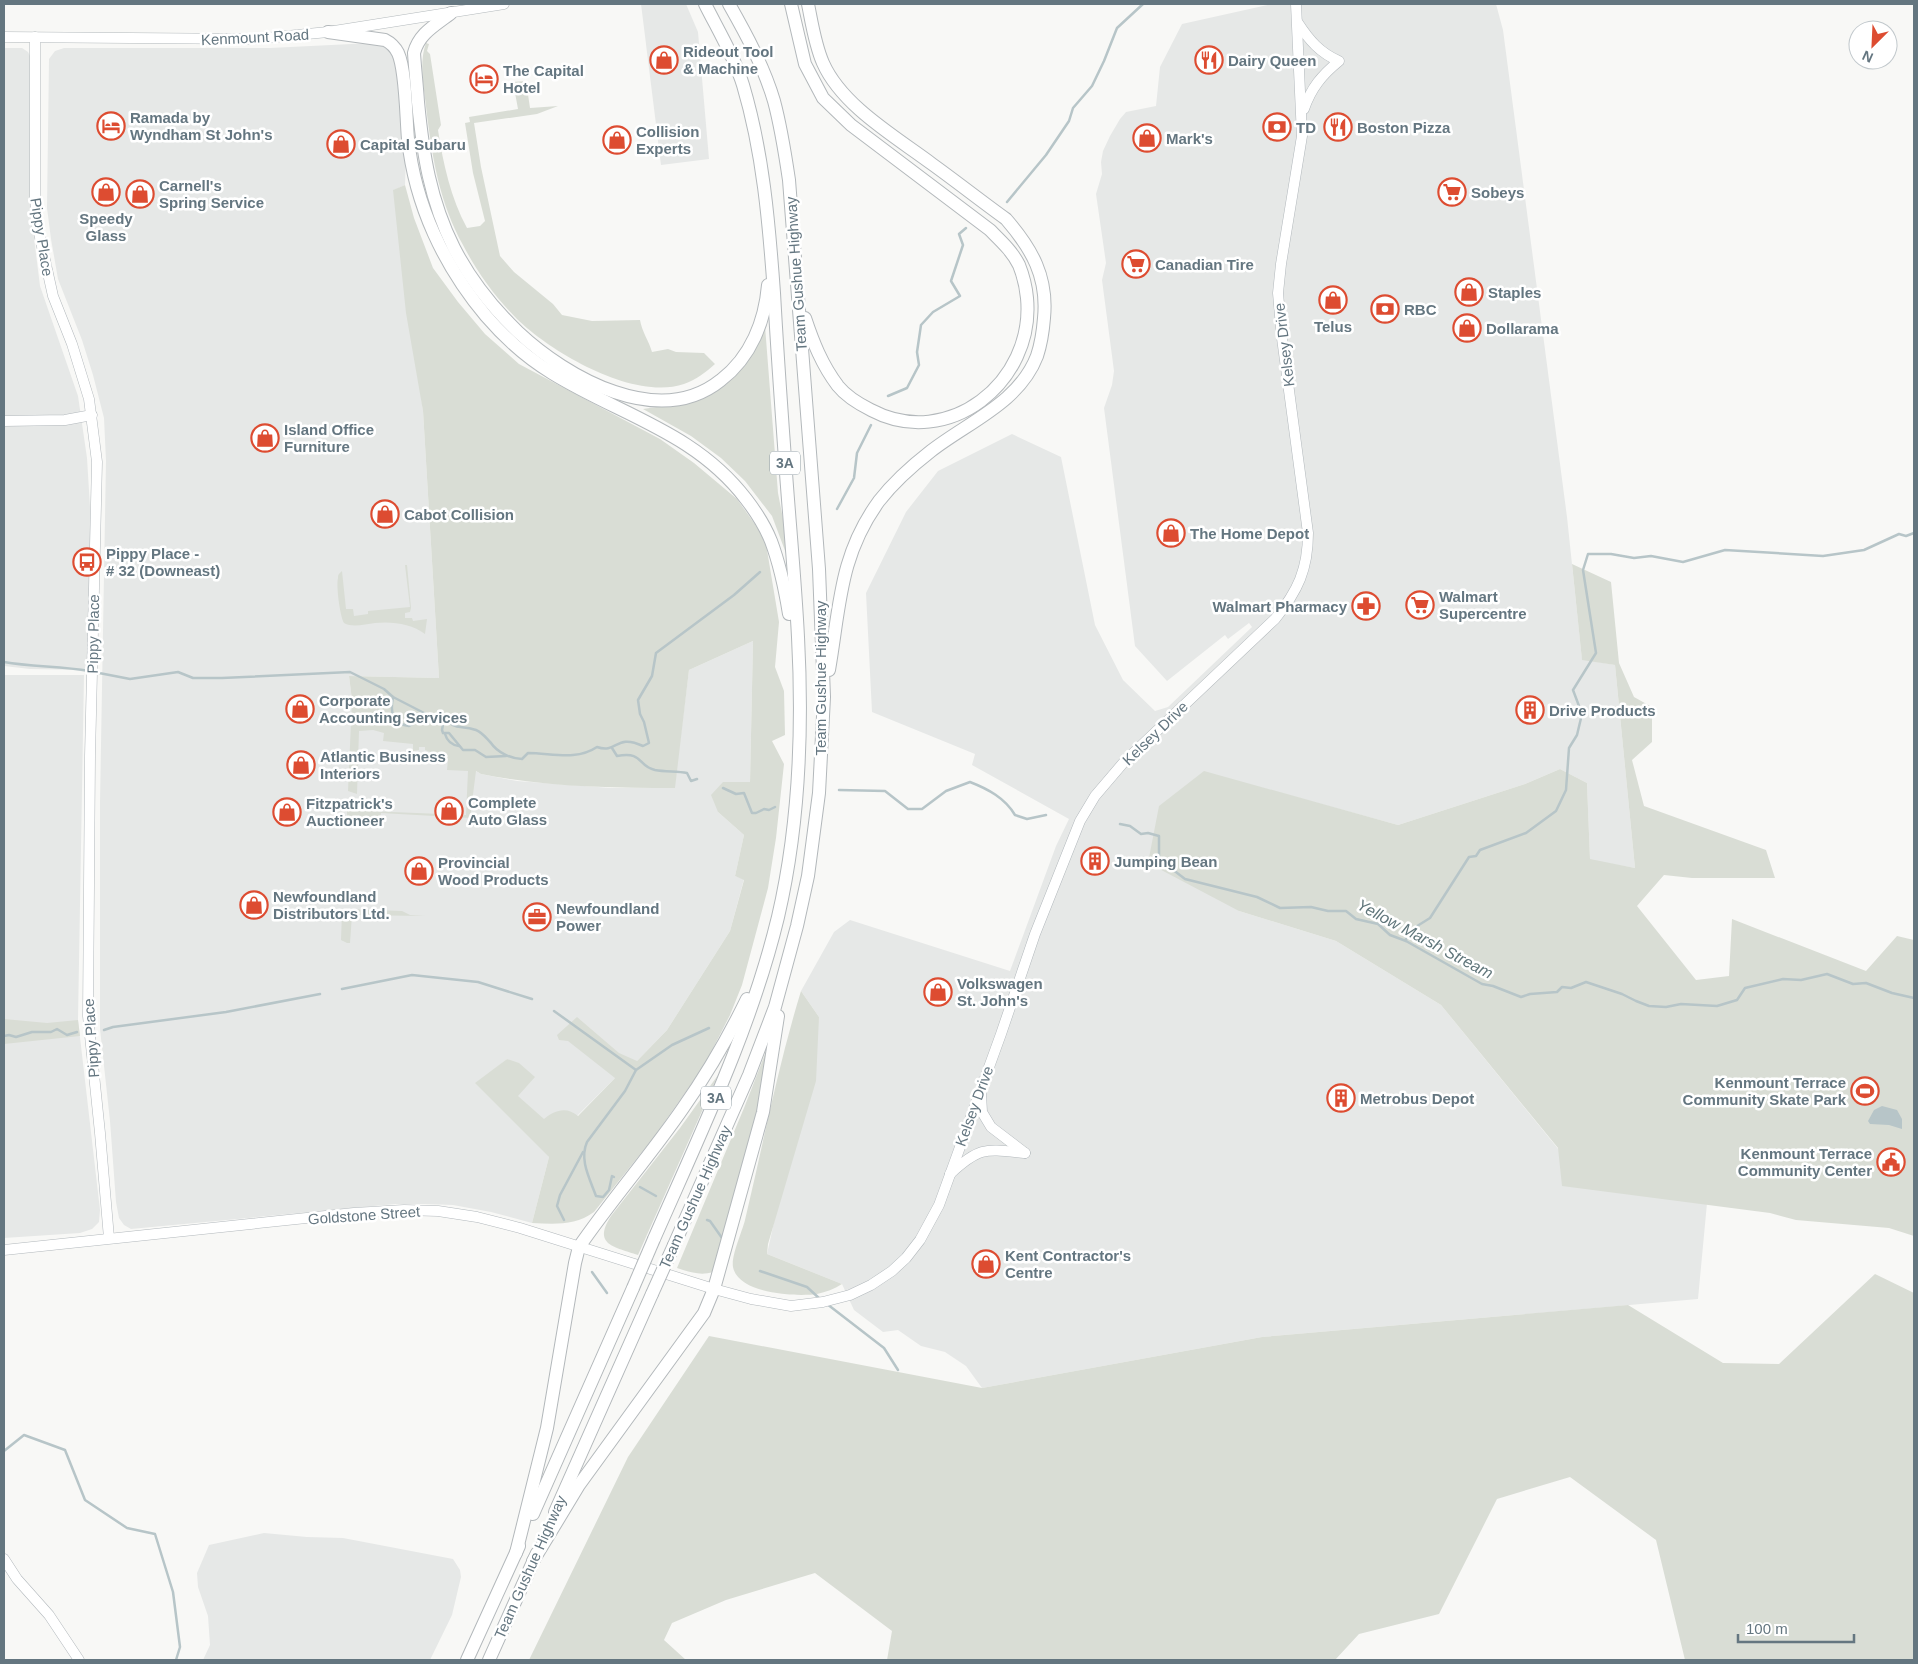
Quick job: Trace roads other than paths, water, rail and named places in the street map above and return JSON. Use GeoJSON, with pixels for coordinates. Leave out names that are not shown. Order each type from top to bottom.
{"type":"FeatureCollection","features":[{"type":"Feature","properties":{"kind":"highway","name":"Team Gushue Highway"},"geometry":{"type":"LineString","coordinates":[[467,1660],[633,1288],[738,1044],[768,954],[780,906],[792,835],[800,674],[771,252],[763,177],[757,139],[749,108],[733,59],[705,4]]}},
{"type":"Feature","properties":{"kind":"highway","name":"Team Gushue Highway"},"geometry":{"type":"LineString","coordinates":[[489,1660],[752,1067],[775,1007],[785,973],[799,917],[814,835],[819,793],[824,697],[816,530],[789,180],[774,100],[747,37],[729,4]]}},
{"type":"Feature","properties":{"kind":"highway"},"geometry":{"type":"LineString","coordinates":[[790,4],[805,64],[823,98],[851,125],[990,230],[1006,246],[1019,266],[1026,288],[1028,312],[1025,337],[1017,361],[1002,384],[982,401],[958,414],[932,422],[906,422],[880,415],[858,403],[839,387],[823,364],[810,334],[799,296]]}},
{"type":"Feature","properties":{"kind":"highway"},"geometry":{"type":"LineString","coordinates":[[808,4],[816,43],[823,64],[836,85],[874,121],[1006,219],[1023,239],[1036,260],[1043,285],[1045,310],[1043,333],[1037,356],[1017,388],[999,404],[932,450],[880,500],[866,521],[844,572],[824,697]]}},
{"type":"Feature","properties":{"kind":"highway"},"geometry":{"type":"LineString","coordinates":[[451,13],[421,36],[414,53],[422,144],[428,180],[454,248],[473,279],[494,308],[519,333],[546,355],[576,374],[608,390],[640,399],[672,400],[703,392],[730,373],[750,347],[762,315],[768,288],[771,252]]}},
{"type":"Feature","properties":{"kind":"highway"},"geometry":{"type":"LineString","coordinates":[[328,32],[385,40],[398,52],[402,68],[410,154],[416,181],[430,225],[461,283],[487,317],[519,349],[551,372],[657,427],[699,452],[734,484],[755,511],[771,540],[783,578],[800,674]]}},
{"type":"Feature","properties":{"kind":"highway"},"geometry":{"type":"LineString","coordinates":[[516,1553],[547,1428],[574,1264],[579,1247],[682,1109],[713,1063],[731,1033],[768,954]]}},
{"type":"Feature","properties":{"kind":"highway"},"geometry":{"type":"LineString","coordinates":[[533,1561],[579,1485],[704,1313],[714,1289],[762,1112],[785,973]]}},
{"type":"Feature","properties":{"kind":"main road","name":"Kenmount Road"},"geometry":{"type":"LineString","coordinates":[[4,37],[255,39],[328,32],[504,4]]}},
{"type":"Feature","properties":{"kind":"main road","name":"Kelsey Drive"},"geometry":{"type":"LineString","coordinates":[[714,1289],[751,1299],[791,1306],[823,1302],[850,1296],[878,1280],[906,1258],[920,1240],[939,1205],[980,1088],[995,1052],[1038,925],[1080,821],[1095,796],[1124,762],[1275,619],[1288,603],[1301,579],[1307,555],[1308,533],[1282,338],[1278,293],[1281,264],[1302,147],[1296,4]]}},
{"type":"Feature","properties":{"kind":"main road"},"geometry":{"type":"LineString","coordinates":[[1297,21],[1316,47],[1327,56],[1339,61],[1316,83],[1302,115]]}},
{"type":"Feature","properties":{"kind":"main road","name":"Pippy Place"},"geometry":{"type":"LineString","coordinates":[[35,37],[35,197],[37,224],[53,296],[84,379],[92,415],[97,462],[92,665],[88,1016],[109,1238]]}},
{"type":"Feature","properties":{"kind":"main road"},"geometry":{"type":"LineString","coordinates":[[4,422],[66,420],[92,415]]}},
{"type":"Feature","properties":{"kind":"main road"},"geometry":{"type":"LineString","coordinates":[[949,1175],[970,1156],[983,1151],[1025,1153],[998,1134],[986,1120],[982,1112],[980,1088]]}},
{"type":"Feature","properties":{"kind":"main road","name":"Goldstone Street"},"geometry":{"type":"LineString","coordinates":[[4,1250],[354,1213],[413,1211],[452,1213],[497,1221],[714,1289]]}},
{"type":"Feature","properties":{"kind":"main road"},"geometry":{"type":"LineString","coordinates":[[4,1559],[17,1579],[49,1615],[79,1660]]}},
{"type":"Feature","properties":{"kind":"waterway"},"geometry":{"type":"LineString","coordinates":[[1007,202],[1046,155],[1069,121],[1073,108],[1092,86],[1117,28],[1143,4]]}},
{"type":"Feature","properties":{"kind":"waterway"},"geometry":{"type":"LineString","coordinates":[[888,396],[907,388],[919,365],[917,352],[921,325],[933,312],[960,296],[951,281],[963,245],[959,234],[966,228]]}},
{"type":"Feature","properties":{"kind":"waterway"},"geometry":{"type":"LineString","coordinates":[[837,509],[854,478],[857,453],[871,425]]}},
{"type":"Feature","properties":{"kind":"waterway"},"geometry":{"type":"LineString","coordinates":[[1406,941],[1406,933],[1430,918],[1469,857],[1476,856],[1480,850],[1526,833],[1556,811],[1566,790],[1569,748],[1577,735],[1582,714],[1573,690],[1596,653],[1583,570],[1588,554],[1611,554],[1634,558],[1651,556],[1683,562],[1725,550],[1823,556],[1864,550],[1899,534],[1906,536],[1914,533]]}},
{"type":"Feature","properties":{"kind":"waterway","name":"Yellow Marsh Stream"},"geometry":{"type":"LineString","coordinates":[[94,672],[130,679],[178,672],[193,678],[350,672],[384,689],[393,697],[428,715],[441,715],[454,726],[478,731],[497,749],[513,758],[522,759],[528,753],[581,754],[597,747],[609,748],[622,742],[643,746],[649,743],[640,714],[638,700],[652,676],[656,653],[734,595],[760,572]]}},
{"type":"Feature","properties":{"kind":"waterway","name":"Yellow Marsh Stream"},"geometry":{"type":"LineString","coordinates":[[4,662],[89,671]]}},
{"type":"Feature","properties":{"kind":"waterway"},"geometry":{"type":"LineString","coordinates":[[393,697],[392,712],[399,723],[409,726],[428,715]]}},
{"type":"Feature","properties":{"kind":"waterway"},"geometry":{"type":"LineString","coordinates":[[444,719],[443,733],[449,733],[463,750],[475,750],[486,757],[506,756]]}},
{"type":"Feature","properties":{"kind":"waterway"},"geometry":{"type":"LineString","coordinates":[[445,734],[450,742],[459,746]]}},
{"type":"Feature","properties":{"kind":"waterway","name":"Yellow Marsh Stream"},"geometry":{"type":"LineString","coordinates":[[612,748],[617,756],[636,757],[649,768],[659,771],[687,773],[691,781],[697,779]]}},
{"type":"Feature","properties":{"kind":"waterway","name":"Yellow Marsh Stream"},"geometry":{"type":"LineString","coordinates":[[839,790],[885,791],[908,809],[922,809],[946,791],[970,782],[996,795],[1015,815],[1027,819],[1046,815]]}},
{"type":"Feature","properties":{"kind":"waterway","name":"Yellow Marsh Stream"},"geometry":{"type":"LineString","coordinates":[[723,788],[736,794],[744,793],[752,813],[775,807]]}},
{"type":"Feature","properties":{"kind":"waterway","name":"Yellow Marsh Stream"},"geometry":{"type":"LineString","coordinates":[[1120,824],[1130,826],[1141,834],[1148,833],[1159,836],[1159,859],[1185,879],[1257,897],[1280,908],[1311,907],[1328,911],[1346,911],[1356,919],[1378,924],[1390,935],[1406,941],[1482,984],[1493,986],[1521,997],[1530,994],[1557,992],[1562,987],[1571,988],[1586,982],[1622,994],[1649,1006],[1666,1007],[1681,1004],[1717,1006],[1737,1000],[1745,988],[1783,979],[1801,980],[1827,974],[1853,984],[1866,983],[1892,993],[1914,998]]}},
{"type":"Feature","properties":{"kind":"waterway"},"geometry":{"type":"LineString","coordinates":[[342,989],[412,975],[478,982],[532,999]]}},
{"type":"Feature","properties":{"kind":"waterway"},"geometry":{"type":"LineString","coordinates":[[104,1030],[113,1027],[226,1012],[320,994]]}},
{"type":"Feature","properties":{"kind":"waterway"},"geometry":{"type":"LineString","coordinates":[[554,1011],[636,1070],[672,1045],[709,1028]]}},
{"type":"Feature","properties":{"kind":"waterway"},"geometry":{"type":"LineString","coordinates":[[4,1036],[16,1037],[32,1032],[51,1032],[57,1029],[67,1035],[77,1032]]}},
{"type":"Feature","properties":{"kind":"waterway"},"geometry":{"type":"LineString","coordinates":[[614,1177],[612,1176],[609,1190],[603,1197],[596,1196],[586,1169],[585,1149],[587,1142],[625,1091],[636,1070]]}},
{"type":"Feature","properties":{"kind":"waterway"},"geometry":{"type":"LineString","coordinates":[[564,1220],[557,1206],[560,1195],[583,1152]]}},
{"type":"Feature","properties":{"kind":"waterway"},"geometry":{"type":"LineString","coordinates":[[640,1187],[656,1196]]}},
{"type":"Feature","properties":{"kind":"waterway"},"geometry":{"type":"LineString","coordinates":[[707,1220],[710,1221],[722,1238]]}},
{"type":"Feature","properties":{"kind":"waterway"},"geometry":{"type":"LineString","coordinates":[[760,1271],[807,1287],[820,1299]]}},
{"type":"Feature","properties":{"kind":"waterway"},"geometry":{"type":"LineString","coordinates":[[592,1272],[607,1293]]}},
{"type":"Feature","properties":{"kind":"waterway"},"geometry":{"type":"LineString","coordinates":[[827,1304],[884,1348],[898,1370]]}},
{"type":"Feature","properties":{"kind":"waterway"},"geometry":{"type":"LineString","coordinates":[[4,1451],[24,1435],[65,1450],[85,1500],[127,1528],[155,1534],[173,1592],[180,1647],[176,1660]]}},
{"type":"Feature","properties":{"kind":"place","name":"Rideout Tool & Machine"},"geometry":{"type":"Point","coordinates":[664,60]}},
{"type":"Feature","properties":{"kind":"place","name":"Dairy Queen"},"geometry":{"type":"Point","coordinates":[1209,60]}},
{"type":"Feature","properties":{"kind":"place","name":"The Capital Hotel"},"geometry":{"type":"Point","coordinates":[484,79]}},
{"type":"Feature","properties":{"kind":"place","name":"Ramada by Wyndham St John's"},"geometry":{"type":"Point","coordinates":[111,126]}},
{"type":"Feature","properties":{"kind":"place","name":"TD"},"geometry":{"type":"Point","coordinates":[1277,127]}},
{"type":"Feature","properties":{"kind":"place","name":"Boston Pizza"},"geometry":{"type":"Point","coordinates":[1338,127]}},
{"type":"Feature","properties":{"kind":"place","name":"Mark's"},"geometry":{"type":"Point","coordinates":[1147,138]}},
{"type":"Feature","properties":{"kind":"place","name":"Collision Experts"},"geometry":{"type":"Point","coordinates":[617,140]}},
{"type":"Feature","properties":{"kind":"place","name":"Capital Subaru"},"geometry":{"type":"Point","coordinates":[341,144]}},
{"type":"Feature","properties":{"kind":"place","name":"Speedy Glass"},"geometry":{"type":"Point","coordinates":[106,192]}},
{"type":"Feature","properties":{"kind":"place","name":"Sobeys"},"geometry":{"type":"Point","coordinates":[1452,192]}},
{"type":"Feature","properties":{"kind":"place","name":"Carnell's Spring Service"},"geometry":{"type":"Point","coordinates":[140,194]}},
{"type":"Feature","properties":{"kind":"place","name":"Canadian Tire"},"geometry":{"type":"Point","coordinates":[1136,264]}},
{"type":"Feature","properties":{"kind":"place","name":"Staples"},"geometry":{"type":"Point","coordinates":[1469,292]}},
{"type":"Feature","properties":{"kind":"place","name":"Telus"},"geometry":{"type":"Point","coordinates":[1333,300]}},
{"type":"Feature","properties":{"kind":"place","name":"RBC"},"geometry":{"type":"Point","coordinates":[1385,309]}},
{"type":"Feature","properties":{"kind":"place","name":"Dollarama"},"geometry":{"type":"Point","coordinates":[1467,328]}},
{"type":"Feature","properties":{"kind":"place","name":"Island Office Furniture"},"geometry":{"type":"Point","coordinates":[265,438]}},
{"type":"Feature","properties":{"kind":"place","name":"Cabot Collision"},"geometry":{"type":"Point","coordinates":[385,514]}},
{"type":"Feature","properties":{"kind":"place","name":"The Home Depot"},"geometry":{"type":"Point","coordinates":[1171,533]}},
{"type":"Feature","properties":{"kind":"place","name":"Pippy Place - # 32 (Downeast)"},"geometry":{"type":"Point","coordinates":[87,562]}},
{"type":"Feature","properties":{"kind":"place","name":"Walmart Supercentre"},"geometry":{"type":"Point","coordinates":[1420,605]}},
{"type":"Feature","properties":{"kind":"place","name":"Walmart Pharmacy"},"geometry":{"type":"Point","coordinates":[1366,606]}},
{"type":"Feature","properties":{"kind":"place","name":"Corporate Accounting Services"},"geometry":{"type":"Point","coordinates":[300,709]}},
{"type":"Feature","properties":{"kind":"place","name":"Drive Products"},"geometry":{"type":"Point","coordinates":[1530,710]}},
{"type":"Feature","properties":{"kind":"place","name":"Atlantic Business Interiors"},"geometry":{"type":"Point","coordinates":[301,765]}},
{"type":"Feature","properties":{"kind":"place","name":"Complete Auto Glass"},"geometry":{"type":"Point","coordinates":[449,811]}},
{"type":"Feature","properties":{"kind":"place","name":"Fitzpatrick's Auctioneer"},"geometry":{"type":"Point","coordinates":[287,812]}},
{"type":"Feature","properties":{"kind":"place","name":"Jumping Bean"},"geometry":{"type":"Point","coordinates":[1095,861]}},
{"type":"Feature","properties":{"kind":"place","name":"Provincial Wood Products"},"geometry":{"type":"Point","coordinates":[419,871]}},
{"type":"Feature","properties":{"kind":"place","name":"Newfoundland Distributors Ltd."},"geometry":{"type":"Point","coordinates":[254,905]}},
{"type":"Feature","properties":{"kind":"place","name":"Newfoundland Power"},"geometry":{"type":"Point","coordinates":[537,917]}},
{"type":"Feature","properties":{"kind":"place","name":"Volkswagen St. John's"},"geometry":{"type":"Point","coordinates":[938,992]}},
{"type":"Feature","properties":{"kind":"place","name":"Kenmount Terrace Community Skate Park"},"geometry":{"type":"Point","coordinates":[1865,1091]}},
{"type":"Feature","properties":{"kind":"place","name":"Metrobus Depot"},"geometry":{"type":"Point","coordinates":[1341,1098]}},
{"type":"Feature","properties":{"kind":"place","name":"Kenmount Terrace Community Center"},"geometry":{"type":"Point","coordinates":[1891,1162]}},
{"type":"Feature","properties":{"kind":"place","name":"Kent Contractor's Centre"},"geometry":{"type":"Point","coordinates":[986,1264]}}]}
